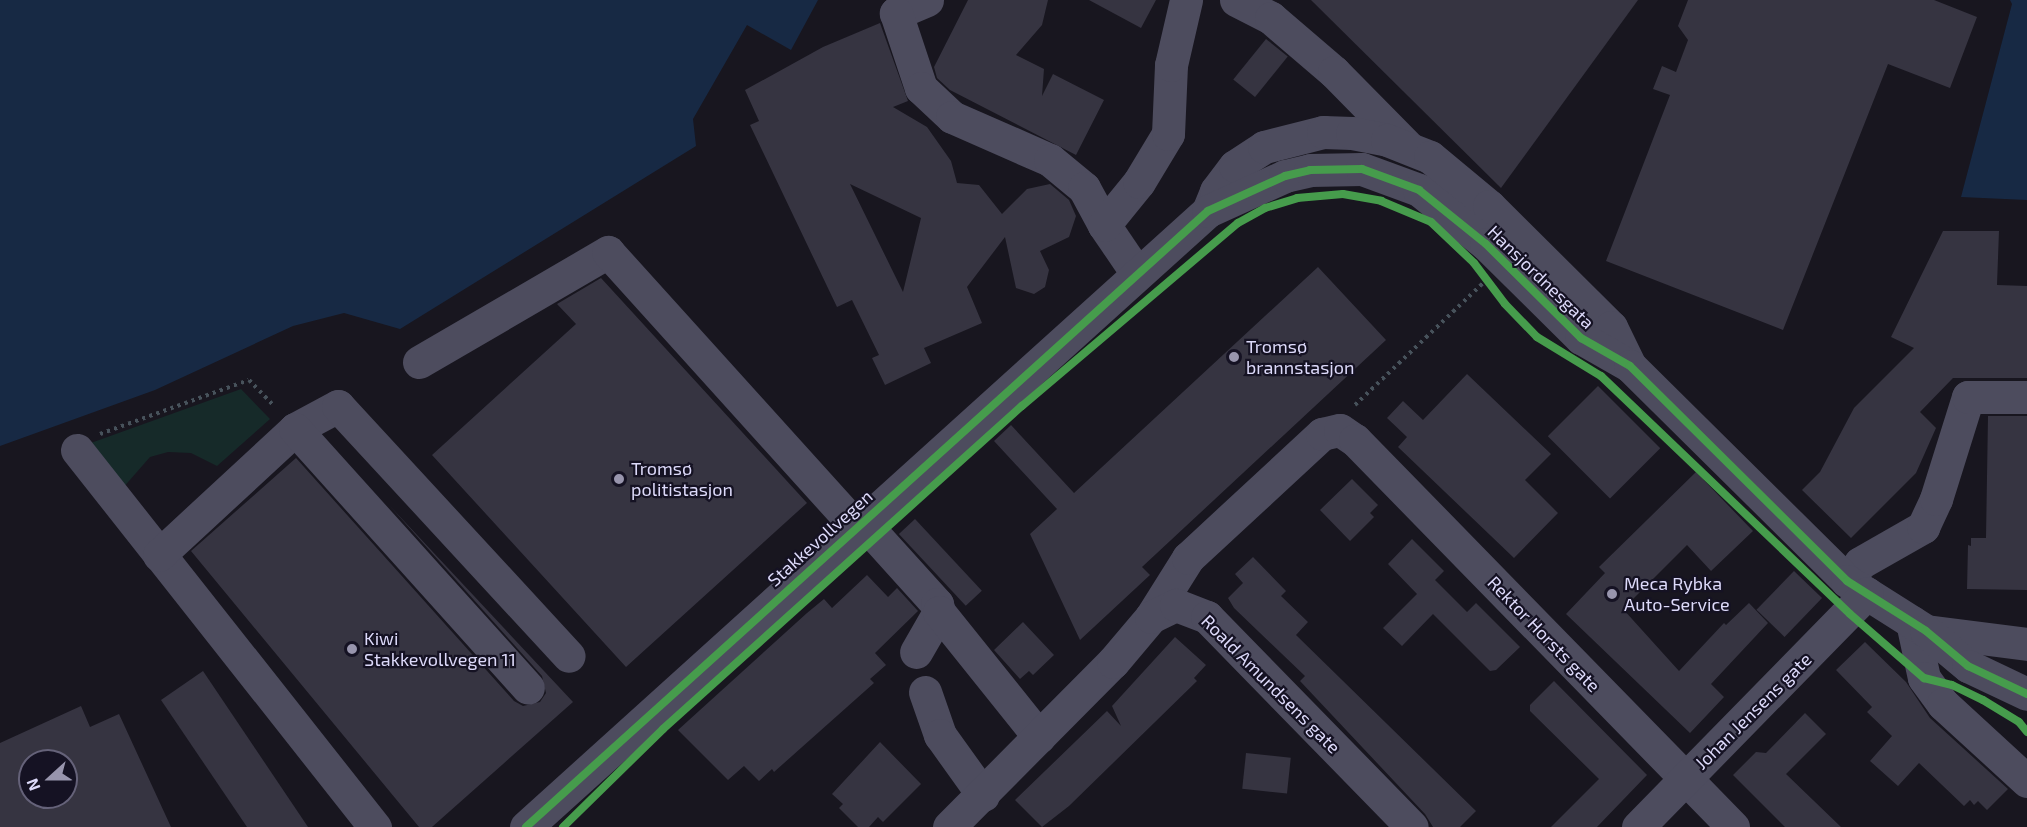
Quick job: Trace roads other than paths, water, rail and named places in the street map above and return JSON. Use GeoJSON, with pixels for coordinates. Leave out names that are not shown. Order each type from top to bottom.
{"type":"FeatureCollection","features":[{"type":"Feature","properties":{"kind":"street"},"geometry":{"type":"LineString","coordinates":[[927,0],[896,13],[921,88],[952,117],[1050,160],[1084,188],[1104,225],[1136,272]]}},
{"type":"Feature","properties":{"kind":"street"},"geometry":{"type":"LineString","coordinates":[[1104,225],[1139,182],[1168,134],[1171,66],[1186,0]]}},
{"type":"Feature","properties":{"kind":"street"},"geometry":{"type":"LineString","coordinates":[[1236,0],[1271,18],[1334,72],[1408,148]]}},
{"type":"Feature","properties":{"kind":"street","name":"Hansjordnesgata"},"geometry":{"type":"LineString","coordinates":[[1208,211],[1216,191],[1235,166],[1264,147],[1297,136],[1352,132],[1408,148],[1451,172],[1529,244],[1611,327],[1630,366]]}},
{"type":"Feature","properties":{"kind":"street","name":"Hansjordnesgata"},"geometry":{"type":"LineString","coordinates":[[1136,272],[1208,211],[1285,176],[1310,170],[1362,169],[1402,181],[1486,244],[1581,338],[1630,366],[1857,587],[1919,627],[1968,666],[2027,694]]}},
{"type":"Feature","properties":{"kind":"street"},"geometry":{"type":"LineString","coordinates":[[419,362],[608,252],[859,523],[938,604],[939,612],[1039,737]]}},
{"type":"Feature","properties":{"kind":"street","name":"Stakkevollvegen"},"geometry":{"type":"LineString","coordinates":[[526,827],[1136,272]]}},
{"type":"Feature","properties":{"kind":"street","name":"Johan Jensens gate"},"geometry":{"type":"LineString","coordinates":[[1638,827],[1686,779],[1857,587],[1860,562],[1923,527],[1936,499],[1968,397],[2027,398]]}},
{"type":"Feature","properties":{"kind":"street"},"geometry":{"type":"LineString","coordinates":[[159,555],[296,429],[338,406],[568,656]]}},
{"type":"Feature","properties":{"kind":"street"},"geometry":{"type":"LineString","coordinates":[[296,429],[528,688]]}},
{"type":"Feature","properties":{"kind":"street","name":"Rektor Horsts gate"},"geometry":{"type":"LineString","coordinates":[[1151,617],[1188,558],[1343,435],[1733,827]]}},
{"type":"Feature","properties":{"kind":"street"},"geometry":{"type":"LineString","coordinates":[[76,450],[375,827]]}},
{"type":"Feature","properties":{"kind":"street","name":"Roald Amundsens gate"},"geometry":{"type":"LineString","coordinates":[[949,827],[1113,662],[1151,617],[1176,605],[1207,617],[1412,827]]}},
{"type":"Feature","properties":{"kind":"street"},"geometry":{"type":"LineString","coordinates":[[916,652],[939,612]]}},
{"type":"Feature","properties":{"kind":"street"},"geometry":{"type":"LineString","coordinates":[[1919,627],[1924,678],[1930,687],[1943,704],[2027,781]]}},
{"type":"Feature","properties":{"kind":"street","name":"Hansjordnesgata"},"geometry":{"type":"LineString","coordinates":[[1919,627],[2010,645],[2027,644]]}},
{"type":"Feature","properties":{"kind":"street"},"geometry":{"type":"LineString","coordinates":[[925,692],[940,735],[989,788]]}},
{"type":"Feature","properties":{"kind":"water"},"geometry":{"type":"Polygon","coordinates":[[[0,0],[818,0],[791,50],[747,25],[693,119],[696,146],[400,329],[344,313],[293,326],[155,390],[0,446],[0,0]]]}},
{"type":"Feature","properties":{"kind":"water"},"geometry":{"type":"Polygon","coordinates":[[[2010,0],[2027,0],[2027,200],[1961,197],[2012,4],[2010,0]]]}},
{"type":"Feature","properties":{"kind":"place","name":"Tromsø brannstasjon"},"geometry":{"type":"Point","coordinates":[1234,357]}},
{"type":"Feature","properties":{"kind":"place","name":"Tromsø politistasjon"},"geometry":{"type":"Point","coordinates":[619,479]}},
{"type":"Feature","properties":{"kind":"place","name":"Meca Rybka Auto-Service"},"geometry":{"type":"Point","coordinates":[1612,594]}},
{"type":"Feature","properties":{"kind":"place","name":"Kiwi Stakkevollvegen 11"},"geometry":{"type":"Point","coordinates":[352,649]}}]}
